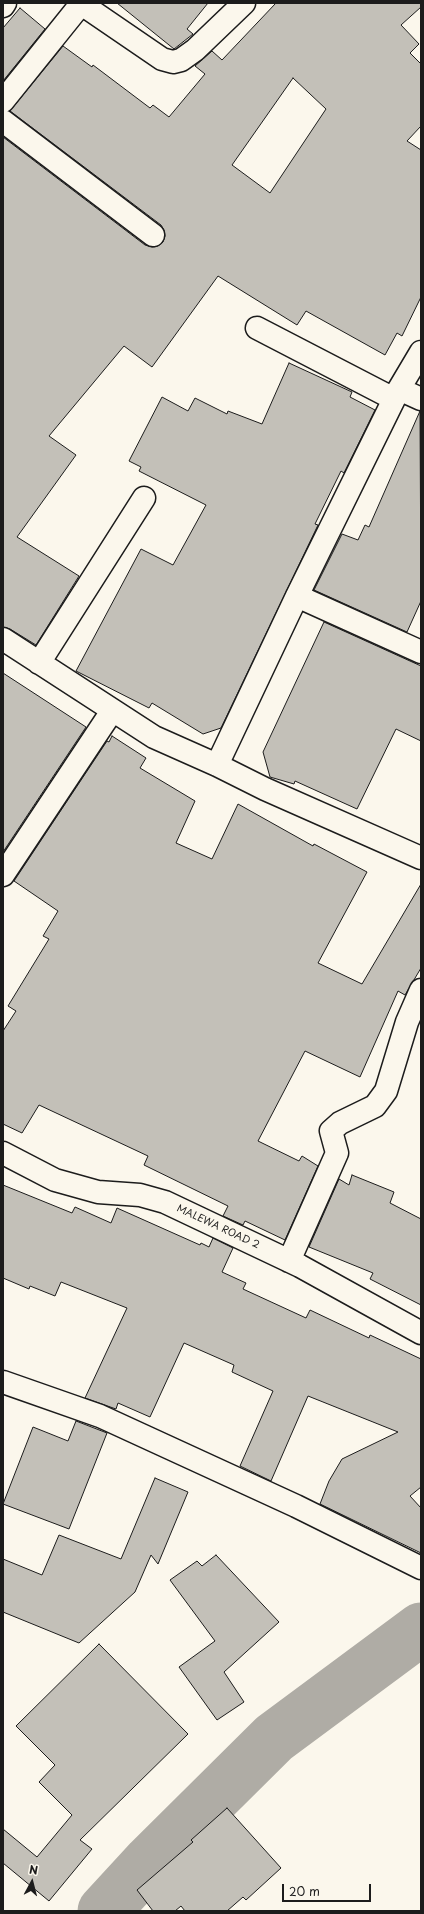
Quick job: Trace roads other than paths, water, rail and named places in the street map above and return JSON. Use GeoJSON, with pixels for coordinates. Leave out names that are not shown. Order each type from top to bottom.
{"type":"FeatureCollection","features":[{"type":"Feature","properties":{"kind":"street"},"geometry":{"type":"LineString","coordinates":[[3,100],[81,3],[162,59],[173,62],[181,60],[195,50],[244,3]]}},
{"type":"Feature","properties":{"kind":"street"},"geometry":{"type":"LineString","coordinates":[[3,121],[153,235]]}},
{"type":"Feature","properties":{"kind":"street"},"geometry":{"type":"LineString","coordinates":[[257,328],[397,394],[421,400]]}},
{"type":"Feature","properties":{"kind":"street"},"geometry":{"type":"LineString","coordinates":[[217,765],[296,596],[397,394],[421,352]]}},
{"type":"Feature","properties":{"kind":"street"},"geometry":{"type":"LineString","coordinates":[[39,663],[144,498]]}},
{"type":"Feature","properties":{"kind":"street"},"geometry":{"type":"LineString","coordinates":[[296,596],[421,652]]}},
{"type":"Feature","properties":{"kind":"street"},"geometry":{"type":"LineString","coordinates":[[3,639],[154,737],[217,765],[265,789],[421,858]]}},
{"type":"Feature","properties":{"kind":"street"},"geometry":{"type":"LineString","coordinates":[[3,875],[112,711]]}},
{"type":"Feature","properties":{"kind":"street"},"geometry":{"type":"LineString","coordinates":[[289,1261],[337,1153],[331,1131],[340,1123],[375,1106],[386,1091],[408,1022],[421,990]]}},
{"type":"Feature","properties":{"kind":"street","name":"MALEWA ROAD 2"},"geometry":{"type":"LineString","coordinates":[[3,1153],[55,1180],[98,1192],[140,1195],[165,1202],[289,1261],[421,1333]]}},
{"type":"Feature","properties":{"kind":"street"},"geometry":{"type":"LineString","coordinates":[[3,1382],[100,1416],[296,1506],[421,1568]]}},
{"type":"Feature","properties":{"kind":"waterway"},"geometry":{"type":"LineString","coordinates":[[104,1911],[150,1861],[274,1738],[421,1629]]}}]}
